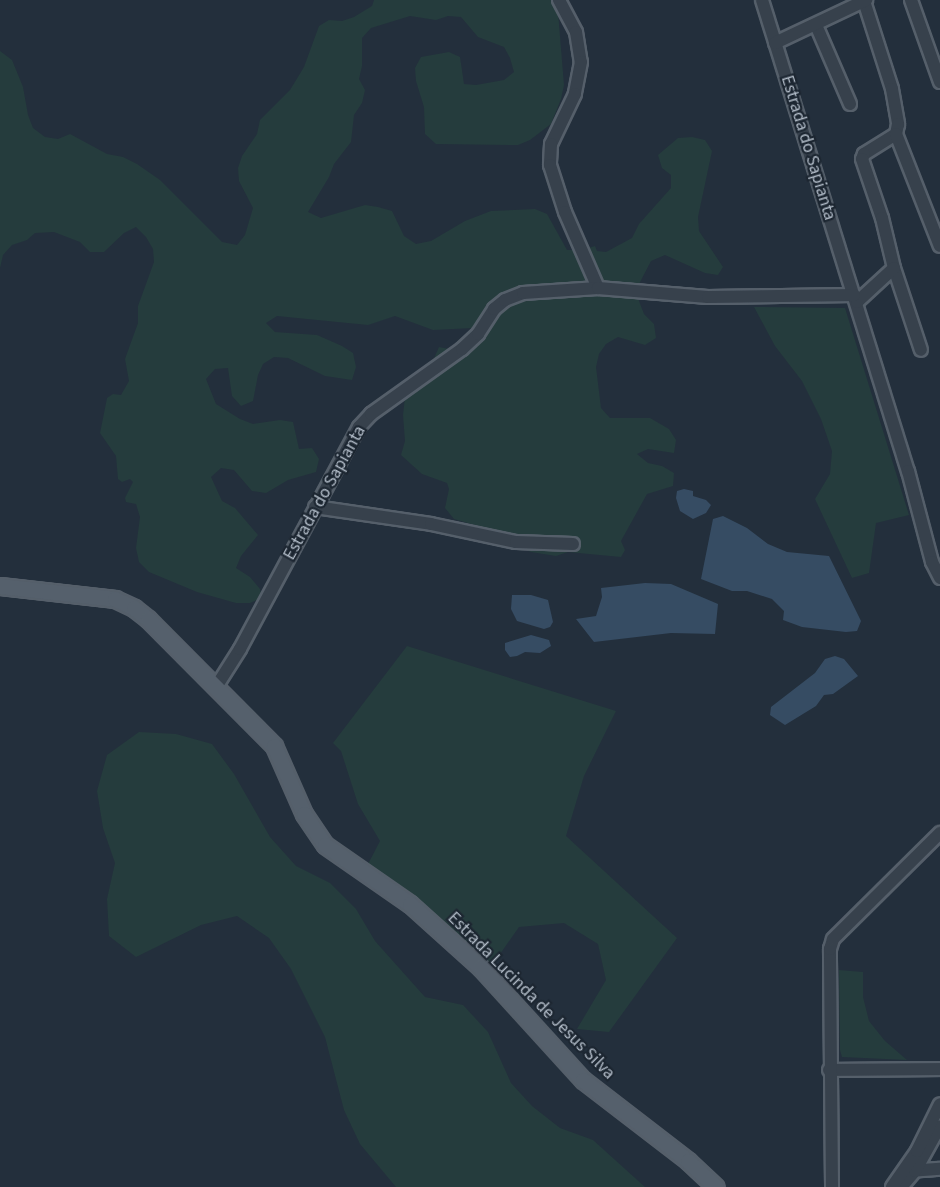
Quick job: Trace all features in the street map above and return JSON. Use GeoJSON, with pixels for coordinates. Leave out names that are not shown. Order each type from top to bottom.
{"type":"FeatureCollection","features":[{"type":"Feature","properties":{"kind":"main road","name":"Estrada Lucinda de Jesus Silva"},"geometry":{"type":"LineString","coordinates":[[0,586],[115,599],[134,608],[274,746],[304,814],[325,845],[410,904],[480,968],[583,1080],[688,1161],[716,1187]]}},
{"type":"Feature","properties":{"kind":"street"},"geometry":{"type":"LineString","coordinates":[[559,0],[576,32],[581,62],[575,94],[551,144],[550,165],[565,212],[598,288]]}},
{"type":"Feature","properties":{"kind":"street","name":"Estrada do Sapianta"},"geometry":{"type":"LineString","coordinates":[[762,0],[883,390],[932,562],[940,578]]}},
{"type":"Feature","properties":{"kind":"street"},"geometry":{"type":"LineString","coordinates":[[911,0],[940,82]]}},
{"type":"Feature","properties":{"kind":"street"},"geometry":{"type":"LineString","coordinates":[[775,43],[865,1],[894,97],[896,134],[935,214],[940,246]]}},
{"type":"Feature","properties":{"kind":"street"},"geometry":{"type":"LineString","coordinates":[[816,25],[850,104]]}},
{"type":"Feature","properties":{"kind":"street"},"geometry":{"type":"LineString","coordinates":[[896,134],[864,154],[862,159],[921,350]]}},
{"type":"Feature","properties":{"kind":"street"},"geometry":{"type":"LineString","coordinates":[[855,299],[894,268]]}},
{"type":"Feature","properties":{"kind":"street","name":"Estrada do Sapianta"},"geometry":{"type":"LineString","coordinates":[[216,687],[240,649],[360,427],[370,414],[462,349],[478,334],[494,309],[505,300],[523,293],[598,288],[708,297],[855,299]]}},
{"type":"Feature","properties":{"kind":"street"},"geometry":{"type":"LineString","coordinates":[[315,507],[431,524],[516,542],[573,544]]}},
{"type":"Feature","properties":{"kind":"street"},"geometry":{"type":"LineString","coordinates":[[832,1187],[828,963],[833,939],[940,833]]}},
{"type":"Feature","properties":{"kind":"street"},"geometry":{"type":"LineString","coordinates":[[829,1070],[940,1069]]}},
{"type":"Feature","properties":{"kind":"street"},"geometry":{"type":"LineString","coordinates":[[902,1187],[940,1104]]}},
{"type":"Feature","properties":{"kind":"street"},"geometry":{"type":"LineString","coordinates":[[892,1187],[910,1171],[940,1126]]}},
{"type":"Feature","properties":{"kind":"street"},"geometry":{"type":"LineString","coordinates":[[910,1171],[940,1168]]}},
{"type":"Feature","properties":{"kind":"green space"},"geometry":{"type":"Polygon","coordinates":[[[374,0],[557,0],[564,85],[561,99],[551,124],[530,140],[518,145],[436,144],[425,134],[424,107],[416,81],[415,68],[421,57],[449,52],[460,57],[464,84],[476,85],[504,80],[514,72],[504,47],[478,37],[461,17],[448,16],[436,20],[410,16],[371,28],[362,38],[362,66],[359,79],[365,90],[362,103],[354,115],[351,142],[334,164],[308,212],[321,218],[365,205],[378,207],[392,211],[404,236],[416,244],[431,241],[465,221],[491,211],[535,209],[547,214],[567,250],[582,250],[595,246],[597,251],[606,252],[632,238],[639,224],[671,188],[671,175],[662,168],[658,155],[678,138],[692,137],[705,140],[712,151],[698,217],[699,231],[723,267],[718,275],[705,273],[665,255],[651,261],[637,288],[644,314],[654,324],[656,338],[645,345],[618,337],[606,344],[599,354],[596,367],[601,408],[610,418],[650,418],[669,429],[676,440],[674,453],[648,449],[637,454],[648,463],[662,466],[674,473],[673,486],[647,494],[621,541],[625,550],[621,557],[568,552],[556,556],[531,552],[520,547],[506,534],[454,519],[445,508],[449,489],[447,483],[422,474],[401,455],[405,441],[403,415],[406,388],[428,372],[439,347],[465,352],[473,342],[473,328],[433,330],[395,316],[368,325],[277,316],[266,323],[275,332],[317,335],[353,353],[356,367],[352,380],[325,376],[288,358],[274,357],[263,364],[258,375],[253,401],[241,406],[232,396],[228,368],[215,369],[206,379],[216,404],[240,419],[253,424],[280,420],[293,422],[299,449],[312,448],[319,459],[316,472],[288,480],[266,493],[252,491],[234,470],[221,468],[211,477],[222,501],[235,508],[258,535],[241,556],[236,568],[250,577],[260,589],[262,598],[250,603],[236,603],[197,592],[149,572],[139,562],[136,548],[140,517],[136,504],[126,502],[125,498],[133,482],[130,479],[122,482],[118,479],[116,456],[100,433],[107,398],[113,394],[121,395],[129,381],[125,359],[138,323],[138,306],[154,262],[153,249],[146,237],[136,227],[124,233],[104,252],[90,252],[80,242],[54,232],[35,233],[27,240],[12,245],[3,255],[0,268],[0,51],[12,60],[23,87],[33,128],[45,137],[58,139],[70,134],[107,154],[123,157],[137,164],[160,180],[222,242],[237,245],[245,235],[253,208],[239,181],[238,168],[242,156],[257,134],[260,120],[290,90],[304,67],[319,26],[329,20],[342,21],[354,17],[372,6],[374,0]]]}},
{"type":"Feature","properties":{"kind":"green space"},"geometry":{"type":"Polygon","coordinates":[[[754,307],[845,308],[909,515],[876,523],[869,573],[852,578],[815,499],[830,474],[832,451],[821,419],[802,381],[775,346],[754,307]]]}},
{"type":"Feature","properties":{"kind":"green space"},"geometry":{"type":"Polygon","coordinates":[[[407,646],[616,711],[584,776],[566,836],[677,938],[609,1032],[577,1029],[606,980],[598,944],[564,923],[519,927],[491,967],[367,866],[380,841],[358,804],[341,751],[333,743],[407,646]]]}},
{"type":"Feature","properties":{"kind":"green space"},"geometry":{"type":"Polygon","coordinates":[[[139,732],[176,734],[212,744],[234,774],[270,837],[296,866],[330,883],[356,909],[375,941],[425,997],[463,1005],[488,1032],[511,1083],[532,1106],[560,1128],[593,1140],[645,1187],[396,1187],[360,1144],[344,1110],[325,1037],[291,969],[269,938],[237,916],[201,925],[136,957],[109,936],[107,899],[115,863],[103,828],[97,791],[107,755],[139,732]]]}},
{"type":"Feature","properties":{"kind":"green space"},"geometry":{"type":"Polygon","coordinates":[[[839,970],[863,972],[863,997],[869,1021],[885,1041],[907,1060],[842,1057],[839,970]]]}},
{"type":"Feature","properties":{"kind":"water"},"geometry":{"type":"Polygon","coordinates":[[[684,489],[693,491],[693,496],[706,500],[711,505],[706,513],[693,519],[680,511],[676,498],[677,491],[684,489]]]}},
{"type":"Feature","properties":{"kind":"water"},"geometry":{"type":"Polygon","coordinates":[[[723,516],[747,528],[768,544],[787,552],[829,556],[861,621],[857,631],[802,627],[783,620],[784,611],[772,599],[747,591],[732,591],[701,579],[713,519],[723,516]]]}},
{"type":"Feature","properties":{"kind":"water"},"geometry":{"type":"Polygon","coordinates":[[[645,583],[671,584],[718,604],[715,634],[671,633],[594,642],[576,619],[596,616],[602,597],[601,588],[645,583]]]}},
{"type":"Feature","properties":{"kind":"water"},"geometry":{"type":"Polygon","coordinates":[[[512,595],[531,595],[548,600],[553,622],[550,627],[544,629],[517,621],[511,609],[512,595]]]}},
{"type":"Feature","properties":{"kind":"water"},"geometry":{"type":"Polygon","coordinates":[[[531,635],[549,640],[551,646],[540,653],[525,652],[510,657],[505,650],[505,643],[531,635]]]}},
{"type":"Feature","properties":{"kind":"water"},"geometry":{"type":"Polygon","coordinates":[[[835,656],[844,659],[858,676],[833,694],[824,695],[816,706],[785,725],[770,715],[771,707],[815,673],[825,659],[835,656]]]}}]}
